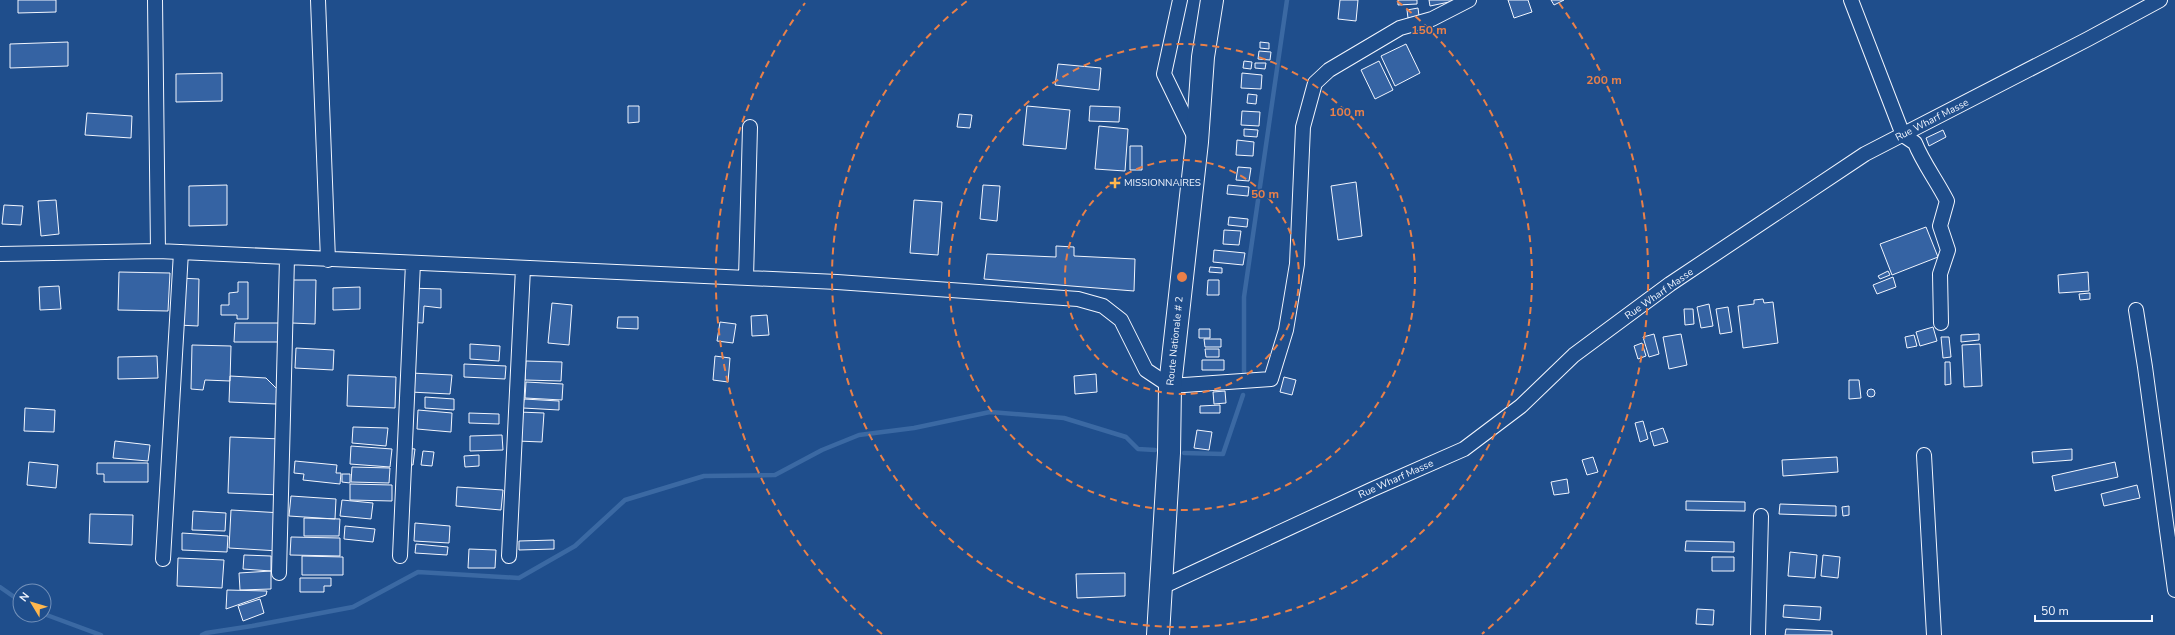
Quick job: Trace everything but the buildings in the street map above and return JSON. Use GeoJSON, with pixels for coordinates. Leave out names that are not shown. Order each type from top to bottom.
{"type":"FeatureCollection","features":[{"type":"Feature","properties":{"kind":"main road","name":"Route Nationale # 2"},"geometry":{"type":"LineString","coordinates":[[1158,635],[1169,452],[1170,386],[1197,142],[1203,57],[1212,0]]}},
{"type":"Feature","properties":{"kind":"street"},"geometry":{"type":"LineString","coordinates":[[155,0],[158,251]]}},
{"type":"Feature","properties":{"kind":"street"},"geometry":{"type":"LineString","coordinates":[[318,0],[328,260]]}},
{"type":"Feature","properties":{"kind":"street"},"geometry":{"type":"LineString","coordinates":[[1180,0],[1164,74],[1197,142]]}},
{"type":"Feature","properties":{"kind":"street"},"geometry":{"type":"LineString","coordinates":[[0,254],[158,251],[328,260],[837,282],[1078,299],[1103,306],[1122,320],[1146,370],[1170,386],[1271,379],[1286,330],[1297,264],[1303,127],[1316,83],[1329,70],[1400,28],[1432,19],[1469,0]]}},
{"type":"Feature","properties":{"kind":"street"},"geometry":{"type":"LineString","coordinates":[[1851,0],[1903,135],[1916,142],[1920,156],[1931,171],[1947,201],[1940,226],[1948,250],[1940,274],[1941,324]]}},
{"type":"Feature","properties":{"kind":"street","name":"Rue Wharf Masse"},"geometry":{"type":"LineString","coordinates":[[1162,587],[1373,489],[1464,449],[1521,406],[1574,355],[1670,284],[1865,154],[2160,0]]}},
{"type":"Feature","properties":{"kind":"street"},"geometry":{"type":"LineString","coordinates":[[746,278],[750,127]]}},
{"type":"Feature","properties":{"kind":"street"},"geometry":{"type":"LineString","coordinates":[[162,559],[181,252]]}},
{"type":"Feature","properties":{"kind":"street"},"geometry":{"type":"LineString","coordinates":[[279,572],[287,258]]}},
{"type":"Feature","properties":{"kind":"street"},"geometry":{"type":"LineString","coordinates":[[400,556],[413,263]]}},
{"type":"Feature","properties":{"kind":"street"},"geometry":{"type":"LineString","coordinates":[[509,556],[523,268]]}},
{"type":"Feature","properties":{"kind":"street"},"geometry":{"type":"LineString","coordinates":[[2136,310],[2146,367],[2175,590]]}},
{"type":"Feature","properties":{"kind":"street"},"geometry":{"type":"LineString","coordinates":[[1924,455],[1934,635]]}},
{"type":"Feature","properties":{"kind":"street"},"geometry":{"type":"LineString","coordinates":[[1758,635],[1761,516]]}},
{"type":"Feature","properties":{"kind":"waterway"},"geometry":{"type":"LineString","coordinates":[[1244,373],[1244,297],[1287,0]]}},
{"type":"Feature","properties":{"kind":"waterway"},"geometry":{"type":"LineString","coordinates":[[1184,453],[1223,454],[1243,395]]}},
{"type":"Feature","properties":{"kind":"waterway"},"geometry":{"type":"LineString","coordinates":[[202,635],[206,633],[353,607],[418,572],[519,578],[575,546],[625,500],[704,476],[775,475],[822,450],[859,435],[914,428],[990,412],[1064,418],[1126,437],[1138,449],[1155,450]]}},
{"type":"Feature","properties":{"kind":"waterway"},"geometry":{"type":"LineString","coordinates":[[0,587],[12,595]]}},
{"type":"Feature","properties":{"kind":"waterway"},"geometry":{"type":"LineString","coordinates":[[52,617],[101,635]]}},
{"type":"Feature","properties":{"kind":"place","name":"MISSIONNAIRES"},"geometry":{"type":"Point","coordinates":[1115,183]}}]}
